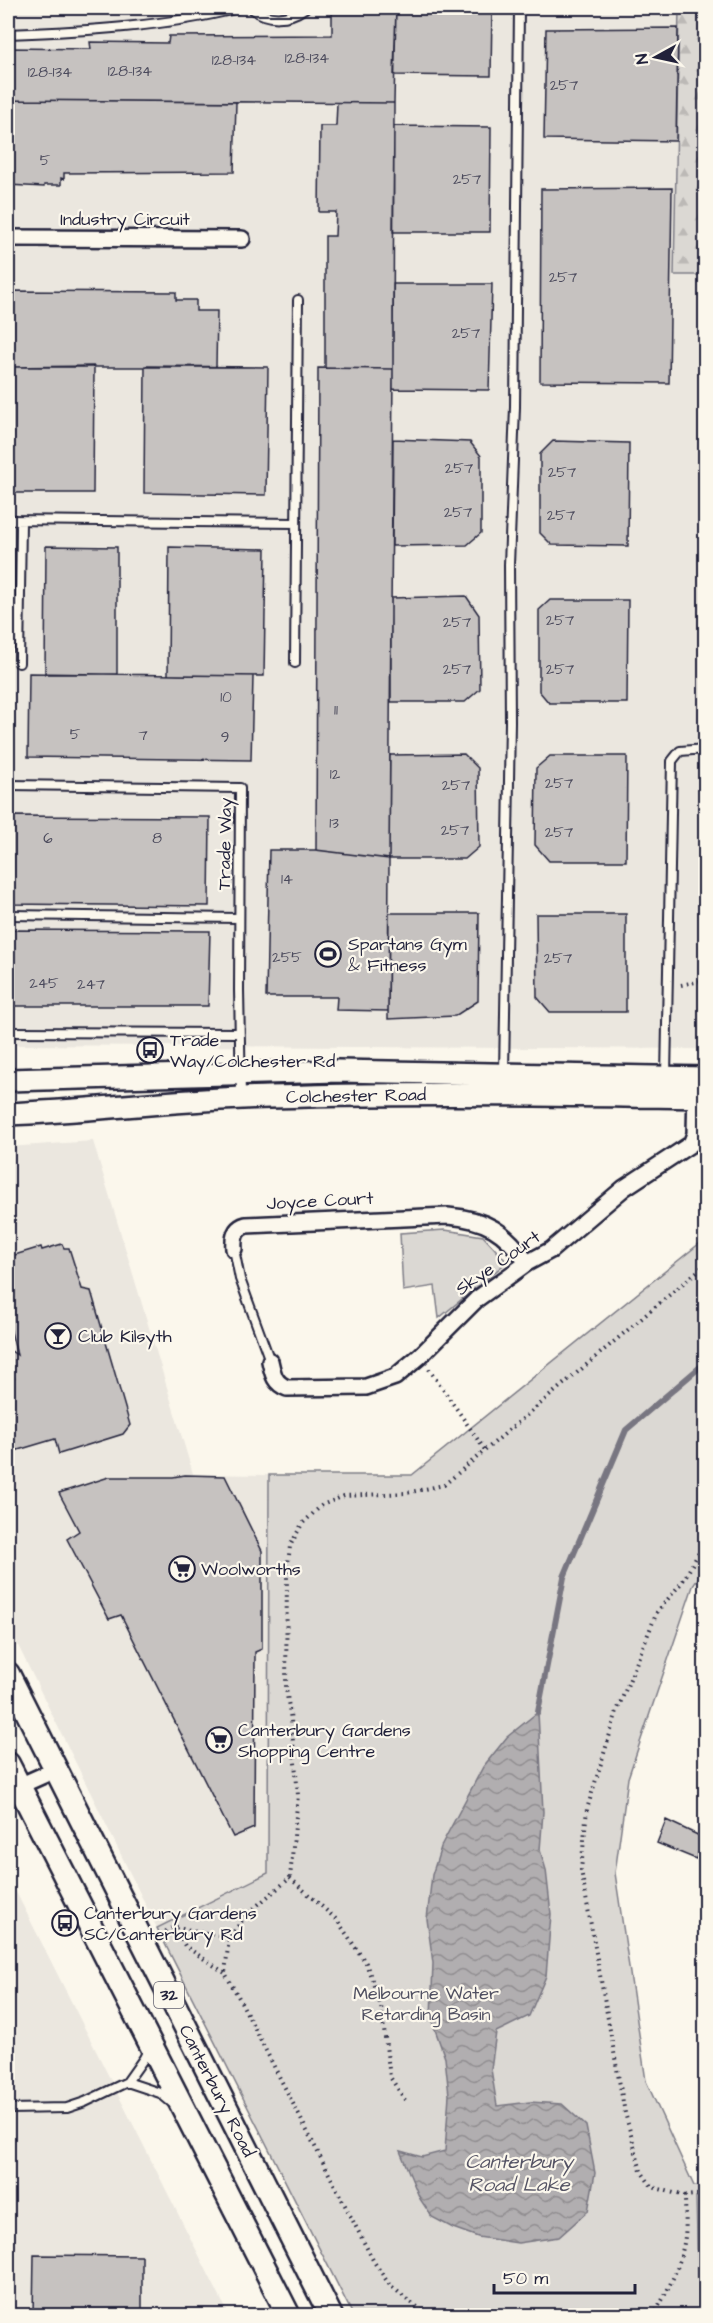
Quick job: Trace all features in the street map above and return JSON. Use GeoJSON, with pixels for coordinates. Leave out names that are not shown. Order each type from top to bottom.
{"type":"FeatureCollection","features":[{"type":"Feature","properties":{"kind":"main road","name":"Colchester Road"},"geometry":{"type":"LineString","coordinates":[[8,1080],[338,1071],[504,1085]]}},
{"type":"Feature","properties":{"kind":"main road","name":"Colchester Road"},"geometry":{"type":"LineString","coordinates":[[8,1114],[242,1098],[504,1085],[701,1087]]}},
{"type":"Feature","properties":{"kind":"main road","name":"Canterbury Road"},"geometry":{"type":"LineString","coordinates":[[8,1674],[331,2316]]}},
{"type":"Feature","properties":{"kind":"main road","name":"Canterbury Road"},"geometry":{"type":"LineString","coordinates":[[8,1764],[289,2316]]}},
{"type":"Feature","properties":{"kind":"street","name":"Industry Circuit"},"geometry":{"type":"LineString","coordinates":[[8,238],[242,239]]}},
{"type":"Feature","properties":{"kind":"street","name":"Skye Court"},"geometry":{"type":"LineString","coordinates":[[270,1362],[275,1380],[287,1388],[346,1388],[382,1383],[395,1377],[420,1356],[477,1299],[527,1263],[551,1250],[624,1188],[691,1144],[695,1134],[701,1087]]}},
{"type":"Feature","properties":{"kind":"street","name":"Joyce Court"},"geometry":{"type":"LineString","coordinates":[[233,1245],[240,1227],[246,1225],[429,1215],[467,1218],[494,1228],[517,1248],[527,1263]]}},
{"type":"Feature","properties":{"kind":"street"},"geometry":{"type":"LineString","coordinates":[[19,1786],[55,1770]]}},
{"type":"Feature","properties":{"kind":"lane"},"geometry":{"type":"LineString","coordinates":[[8,34],[87,31],[198,18],[239,8]]}},
{"type":"Feature","properties":{"kind":"lane"},"geometry":{"type":"LineString","coordinates":[[251,8],[277,18],[293,15],[305,8]]}},
{"type":"Feature","properties":{"kind":"lane"},"geometry":{"type":"LineString","coordinates":[[504,1085],[510,722],[509,565],[515,407],[519,8]]}},
{"type":"Feature","properties":{"kind":"lane"},"geometry":{"type":"LineString","coordinates":[[295,663],[298,300]]}},
{"type":"Feature","properties":{"kind":"lane"},"geometry":{"type":"LineString","coordinates":[[8,520],[296,523]]}},
{"type":"Feature","properties":{"kind":"lane"},"geometry":{"type":"LineString","coordinates":[[19,663],[21,521]]}},
{"type":"Feature","properties":{"kind":"lane"},"geometry":{"type":"LineString","coordinates":[[665,1087],[672,760],[680,751],[705,749]]}},
{"type":"Feature","properties":{"kind":"lane","name":"Trade Way"},"geometry":{"type":"LineString","coordinates":[[8,786],[240,788],[239,1034],[242,1098]]}},
{"type":"Feature","properties":{"kind":"lane"},"geometry":{"type":"LineString","coordinates":[[8,915],[239,918]]}},
{"type":"Feature","properties":{"kind":"lane"},"geometry":{"type":"LineString","coordinates":[[8,1032],[239,1034]]}},
{"type":"Feature","properties":{"kind":"lane","name":"Joyce Court"},"geometry":{"type":"LineString","coordinates":[[233,1245],[251,1312],[270,1362]]}},
{"type":"Feature","properties":{"kind":"lane"},"geometry":{"type":"LineString","coordinates":[[8,2109],[67,2108],[127,2082],[144,2058],[150,2039]]}},
{"type":"Feature","properties":{"kind":"lane"},"geometry":{"type":"LineString","coordinates":[[127,2082],[160,2093],[189,2118]]}},
{"type":"Feature","properties":{"kind":"path"},"geometry":{"type":"LineString","coordinates":[[668,987],[691,985],[705,980]]}},
{"type":"Feature","properties":{"kind":"path"},"geometry":{"type":"LineString","coordinates":[[225,1973],[230,1938],[247,1914],[290,1878],[298,1795],[286,1689],[287,1573],[291,1546],[302,1524],[322,1505],[344,1496],[406,1493],[444,1485],[705,1264]]}},
{"type":"Feature","properties":{"kind":"path"},"geometry":{"type":"LineString","coordinates":[[420,1356],[485,1450]]}},
{"type":"Feature","properties":{"kind":"path"},"geometry":{"type":"LineString","coordinates":[[705,1540],[683,1581],[657,1612],[617,1711],[587,1809],[581,1870],[625,2113],[641,2171],[652,2187],[685,2196],[705,2194]]}},
{"type":"Feature","properties":{"kind":"path"},"geometry":{"type":"LineString","coordinates":[[290,1878],[337,1920],[366,1963],[381,2006],[390,2077],[405,2100]]}},
{"type":"Feature","properties":{"kind":"path"},"geometry":{"type":"LineString","coordinates":[[159,1935],[175,1927],[230,1938]]}},
{"type":"Feature","properties":{"kind":"path"},"geometry":{"type":"LineString","coordinates":[[175,1927],[185,1946],[225,1973],[374,2262],[389,2284],[424,2313],[512,2316]]}},
{"type":"Feature","properties":{"kind":"path"},"geometry":{"type":"LineString","coordinates":[[653,2316],[666,2296],[685,2241],[685,2196]]}},
{"type":"Feature","properties":{"kind":"shaded area"},"geometry":{"type":"Polygon","coordinates":[[[8,8],[679,8],[674,275],[706,275],[705,1049],[8,1045],[8,8]]]}},
{"type":"Feature","properties":{"kind":"shaded area"},"geometry":{"type":"Polygon","coordinates":[[[93,1141],[193,1474],[269,1475],[268,1873],[157,1928],[8,1625],[8,1147],[93,1141]]]}},
{"type":"Feature","properties":{"kind":"shaded area"},"geometry":{"type":"Polygon","coordinates":[[[8,1876],[229,2315],[8,2315],[8,1876]]]}},
{"type":"Feature","properties":{"kind":"green space"},"geometry":{"type":"Polygon","coordinates":[[[679,8],[705,8],[705,275],[674,275],[679,8]]]}},
{"type":"Feature","properties":{"kind":"green space"},"geometry":{"type":"Polygon","coordinates":[[[445,1230],[483,1236],[507,1262],[439,1318],[435,1286],[403,1291],[400,1233],[445,1230]]]}},
{"type":"Feature","properties":{"kind":"green space","name":"Melbourne Water Retarding Basin"},"geometry":{"type":"Polygon","coordinates":[[[705,1239],[705,1568],[693,1586],[628,1778],[615,1873],[646,2081],[694,2186],[705,2185],[705,2196],[696,2197],[699,2315],[353,2315],[157,1928],[268,1873],[269,1475],[412,1475],[705,1239]]]}},
{"type":"Feature","properties":{"kind":"water","name":"Canterbury Road Lake"},"geometry":{"type":"Polygon","coordinates":[[[538,1712],[543,1812],[540,1850],[546,1870],[551,1914],[546,1976],[529,2016],[496,2032],[491,2069],[497,2106],[530,2102],[562,2104],[586,2126],[595,2173],[588,2211],[559,2237],[518,2243],[478,2237],[432,2217],[420,2199],[400,2151],[422,2157],[445,2151],[449,2095],[445,2058],[431,2018],[433,1963],[427,1919],[432,1875],[442,1844],[483,1767],[507,1737],[538,1712]]]}},
{"type":"Feature","properties":{"kind":"building"},"geometry":{"type":"Polygon","coordinates":[[[332,8],[396,8],[394,103],[8,100],[8,48],[91,49],[90,42],[168,43],[169,36],[332,35],[332,8]]]}},
{"type":"Feature","properties":{"kind":"building"},"geometry":{"type":"Polygon","coordinates":[[[396,8],[492,8],[491,76],[394,75],[396,8]]]}},
{"type":"Feature","properties":{"kind":"building"},"geometry":{"type":"Polygon","coordinates":[[[678,28],[676,141],[544,139],[546,29],[678,28]]]}},
{"type":"Feature","properties":{"kind":"building"},"geometry":{"type":"Polygon","coordinates":[[[8,100],[236,102],[234,172],[64,173],[61,185],[44,185],[44,187],[8,185],[8,100]]]}},
{"type":"Feature","properties":{"kind":"building"},"geometry":{"type":"Polygon","coordinates":[[[337,103],[394,103],[393,369],[325,368],[325,236],[335,236],[336,212],[319,212],[320,126],[336,126],[337,103]]]}},
{"type":"Feature","properties":{"kind":"building"},"geometry":{"type":"Polygon","coordinates":[[[394,126],[491,127],[490,232],[393,232],[394,126]]]}},
{"type":"Feature","properties":{"kind":"building"},"geometry":{"type":"Polygon","coordinates":[[[672,188],[669,383],[540,382],[541,189],[672,188]]]}},
{"type":"Feature","properties":{"kind":"building"},"geometry":{"type":"Polygon","coordinates":[[[393,284],[492,284],[489,390],[393,389],[393,284]]]}},
{"type":"Feature","properties":{"kind":"building"},"geometry":{"type":"Polygon","coordinates":[[[8,291],[176,292],[176,300],[196,300],[196,311],[217,311],[216,367],[8,367],[8,291]]]}},
{"type":"Feature","properties":{"kind":"building"},"geometry":{"type":"Polygon","coordinates":[[[94,366],[93,493],[8,493],[8,367],[94,366]]]}},
{"type":"Feature","properties":{"kind":"building"},"geometry":{"type":"Polygon","coordinates":[[[145,366],[268,367],[266,495],[144,493],[145,366]]]}},
{"type":"Feature","properties":{"kind":"building"},"geometry":{"type":"Polygon","coordinates":[[[318,368],[393,369],[389,859],[316,850],[318,368]]]}},
{"type":"Feature","properties":{"kind":"building"},"geometry":{"type":"Polygon","coordinates":[[[393,439],[470,442],[481,456],[481,533],[467,545],[392,546],[393,439]]]}},
{"type":"Feature","properties":{"kind":"building"},"geometry":{"type":"Polygon","coordinates":[[[553,441],[629,443],[628,546],[552,545],[540,533],[540,454],[553,441]]]}},
{"type":"Feature","properties":{"kind":"building"},"geometry":{"type":"Polygon","coordinates":[[[46,546],[117,547],[117,674],[45,674],[46,546]]]}},
{"type":"Feature","properties":{"kind":"building"},"geometry":{"type":"Polygon","coordinates":[[[169,547],[266,549],[264,676],[168,675],[169,547]]]}},
{"type":"Feature","properties":{"kind":"building"},"geometry":{"type":"Polygon","coordinates":[[[466,596],[479,615],[480,689],[465,702],[391,702],[391,598],[466,596]]]}},
{"type":"Feature","properties":{"kind":"building"},"geometry":{"type":"Polygon","coordinates":[[[550,600],[628,600],[627,703],[549,703],[539,691],[539,610],[550,600]]]}},
{"type":"Feature","properties":{"kind":"building"},"geometry":{"type":"Polygon","coordinates":[[[29,673],[253,676],[251,760],[28,757],[29,673]]]}},
{"type":"Feature","properties":{"kind":"building"},"geometry":{"type":"Polygon","coordinates":[[[464,754],[478,768],[479,847],[465,859],[389,859],[390,755],[464,754]]]}},
{"type":"Feature","properties":{"kind":"building"},"geometry":{"type":"Polygon","coordinates":[[[550,756],[627,756],[626,861],[549,861],[535,845],[536,768],[550,756]]]}},
{"type":"Feature","properties":{"kind":"building"},"geometry":{"type":"Polygon","coordinates":[[[8,816],[210,817],[209,906],[8,904],[8,816]]]}},
{"type":"Feature","properties":{"kind":"building","name":"Spartans Gym & Fitness"},"geometry":{"type":"Polygon","coordinates":[[[269,850],[316,850],[389,859],[388,1011],[336,1010],[337,997],[266,997],[269,850]]]}},
{"type":"Feature","properties":{"kind":"building"},"geometry":{"type":"Polygon","coordinates":[[[389,913],[479,913],[478,1001],[455,1016],[388,1019],[389,913]]]}},
{"type":"Feature","properties":{"kind":"building"},"geometry":{"type":"Polygon","coordinates":[[[536,914],[626,914],[626,1012],[550,1012],[537,997],[536,914]]]}},
{"type":"Feature","properties":{"kind":"building"},"geometry":{"type":"Polygon","coordinates":[[[8,930],[210,931],[208,1006],[8,1006],[8,930]]]}},
{"type":"Feature","properties":{"kind":"building","name":"Club Kilsyth"},"geometry":{"type":"Polygon","coordinates":[[[62,1244],[64,1248],[69,1248],[82,1289],[91,1291],[130,1425],[123,1434],[59,1454],[55,1439],[8,1453],[8,1380],[14,1378],[8,1374],[8,1349],[17,1355],[8,1320],[8,1257],[41,1247],[42,1250],[62,1244]]]}},
{"type":"Feature","properties":{"kind":"building","name":"Canterbury Gardens Shopping Centre"},"geometry":{"type":"Polygon","coordinates":[[[225,1476],[262,1551],[262,1649],[255,1652],[254,1828],[233,1837],[121,1615],[109,1619],[67,1539],[79,1531],[59,1493],[109,1477],[225,1476]]]}},
{"type":"Feature","properties":{"kind":"building"},"geometry":{"type":"Polygon","coordinates":[[[666,1820],[704,1838],[696,1859],[657,1843],[666,1820]]]}},
{"type":"Feature","properties":{"kind":"building"},"geometry":{"type":"Polygon","coordinates":[[[34,2255],[142,2256],[142,2316],[33,2316],[34,2255]]]}},
{"type":"Feature","properties":{"kind":"waterway"},"geometry":{"type":"LineString","coordinates":[[538,1712],[564,1577],[626,1430],[706,1362]]}},
{"type":"Feature","properties":{"kind":"place","name":"Spartans Gym & Fitness"},"geometry":{"type":"Point","coordinates":[328,954]}},
{"type":"Feature","properties":{"kind":"place","name":"Trade Way/Colchester Rd"},"geometry":{"type":"Point","coordinates":[150,1050]}},
{"type":"Feature","properties":{"kind":"place","name":"Club Kilsyth"},"geometry":{"type":"Point","coordinates":[58,1336]}},
{"type":"Feature","properties":{"kind":"place","name":"Woolworths"},"geometry":{"type":"Point","coordinates":[182,1569]}},
{"type":"Feature","properties":{"kind":"place","name":"Canterbury Gardens Shopping Centre"},"geometry":{"type":"Point","coordinates":[219,1740]}},
{"type":"Feature","properties":{"kind":"place","name":"Canterbury Gardens SC/Canterbury Rd"},"geometry":{"type":"Point","coordinates":[65,1923]}}]}
